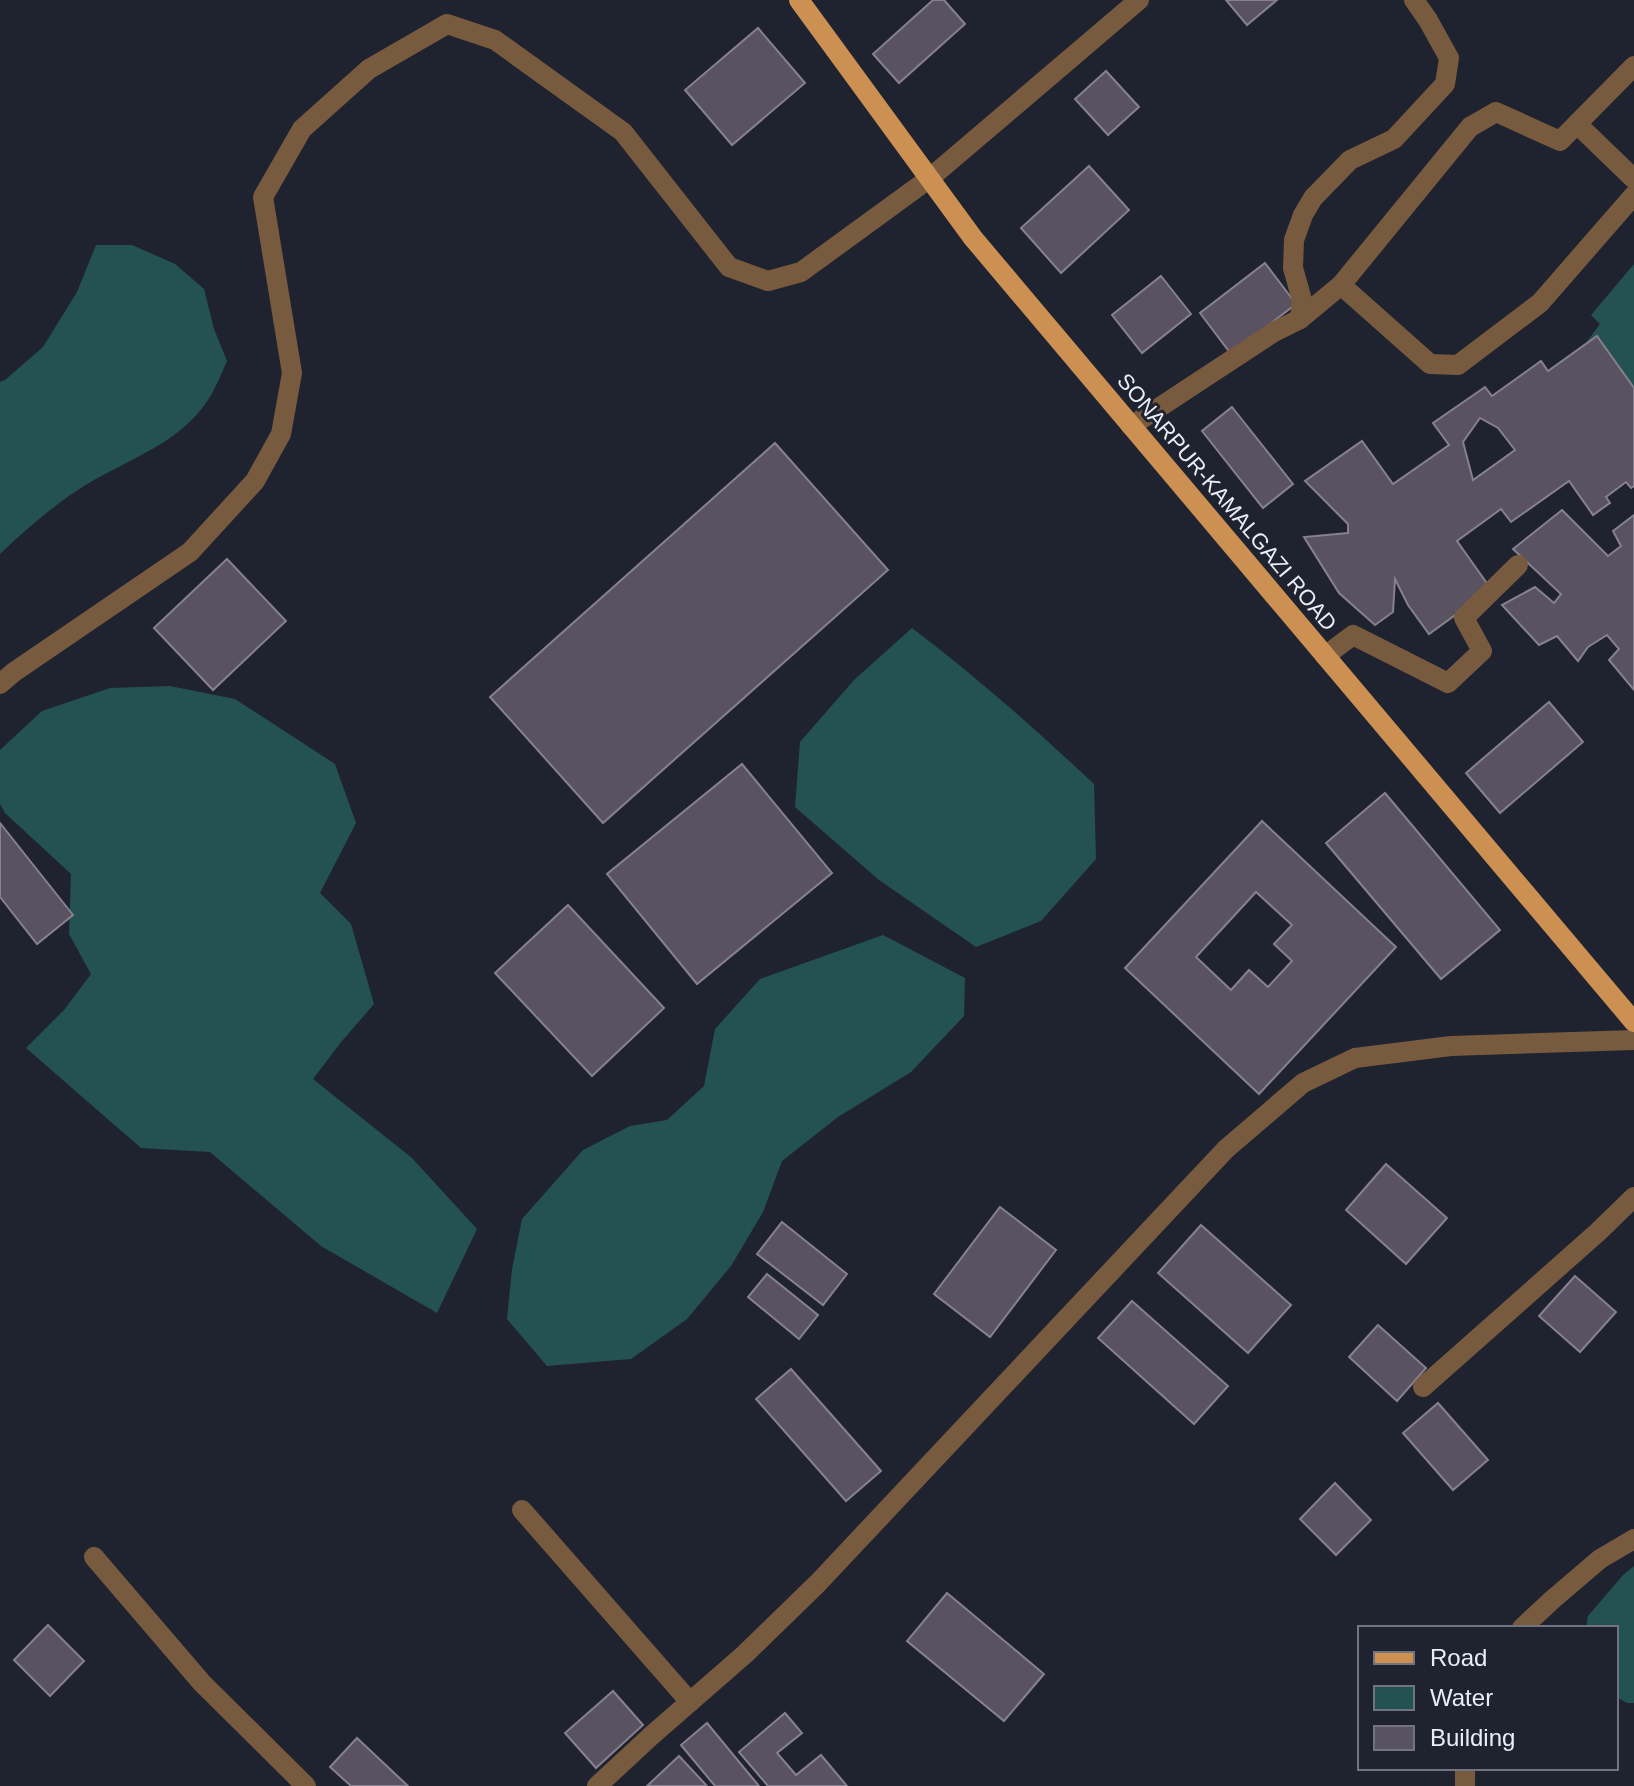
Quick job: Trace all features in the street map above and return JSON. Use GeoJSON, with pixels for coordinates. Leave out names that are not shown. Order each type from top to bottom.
{"type":"FeatureCollection","features":[{"type":"Feature","properties":{"kind":"main road","name":"SONARPUR-KAMALGAZI ROAD"},"geometry":{"type":"LineString","coordinates":[[799,0],[973,238],[1634,1022]]}},
{"type":"Feature","properties":{"kind":"street"},"geometry":{"type":"LineString","coordinates":[[0,684],[190,552],[255,481],[281,434],[292,373],[263,197],[302,129],[369,69],[447,24],[495,40],[623,132],[729,267],[768,281],[801,272],[930,178],[1139,0]]}},
{"type":"Feature","properties":{"kind":"street"},"geometry":{"type":"LineString","coordinates":[[1300,319],[1302,300],[1293,268],[1294,240],[1313,198],[1350,160],[1394,139],[1445,84],[1449,58],[1414,0]]}},
{"type":"Feature","properties":{"kind":"street"},"geometry":{"type":"LineString","coordinates":[[1131,426],[1274,332],[1300,319],[1341,285],[1470,127],[1496,112],[1560,141],[1634,66]]}},
{"type":"Feature","properties":{"kind":"street"},"geometry":{"type":"LineString","coordinates":[[1577,124],[1634,179]]}},
{"type":"Feature","properties":{"kind":"street"},"geometry":{"type":"LineString","coordinates":[[1341,285],[1430,364],[1458,365],[1540,303],[1634,195]]}},
{"type":"Feature","properties":{"kind":"street"},"geometry":{"type":"LineString","coordinates":[[1325,656],[1353,635],[1448,683],[1482,651],[1464,618],[1518,565]]}},
{"type":"Feature","properties":{"kind":"street"},"geometry":{"type":"LineString","coordinates":[[597,1786],[745,1654],[818,1583],[1226,1149],[1303,1083],[1355,1058],[1451,1046],[1634,1040]]}},
{"type":"Feature","properties":{"kind":"street"},"geometry":{"type":"LineString","coordinates":[[1423,1387],[1634,1197]]}},
{"type":"Feature","properties":{"kind":"street"},"geometry":{"type":"LineString","coordinates":[[522,1510],[690,1702]]}},
{"type":"Feature","properties":{"kind":"street"},"geometry":{"type":"LineString","coordinates":[[1524,1626],[1600,1559],[1634,1539]]}},
{"type":"Feature","properties":{"kind":"street"},"geometry":{"type":"LineString","coordinates":[[94,1557],[202,1683],[306,1786]]}},
{"type":"Feature","properties":{"kind":"water"},"geometry":{"type":"Polygon","coordinates":[[[96,245],[132,245],[175,264],[204,289],[214,329],[227,361],[208,400],[183,428],[153,449],[75,492],[0,554],[0,382],[43,347],[77,292],[96,245]]]}},
{"type":"Feature","properties":{"kind":"water"},"geometry":{"type":"Polygon","coordinates":[[[1634,264],[1634,416],[1571,363],[1600,324],[1591,315],[1634,264]]]}},
{"type":"Feature","properties":{"kind":"water"},"geometry":{"type":"Polygon","coordinates":[[[912,628],[1005,703],[1094,784],[1096,859],[1041,921],[976,947],[879,880],[795,807],[800,742],[854,680],[912,628]]]}},
{"type":"Feature","properties":{"kind":"water"},"geometry":{"type":"Polygon","coordinates":[[[170,686],[235,699],[335,764],[356,823],[320,893],[351,924],[374,1004],[313,1079],[412,1158],[477,1229],[437,1313],[321,1246],[210,1152],[141,1148],[26,1048],[64,1010],[91,974],[69,934],[71,874],[5,813],[0,804],[0,750],[42,711],[110,688],[170,686]]]}},
{"type":"Feature","properties":{"kind":"water"},"geometry":{"type":"Polygon","coordinates":[[[883,935],[965,978],[964,1016],[911,1072],[838,1117],[782,1161],[763,1212],[731,1266],[687,1319],[631,1359],[547,1366],[507,1319],[512,1269],[522,1219],[583,1150],[630,1126],[667,1120],[704,1086],[715,1029],[760,979],[883,935]]]}},
{"type":"Feature","properties":{"kind":"water"},"geometry":{"type":"Polygon","coordinates":[[[1634,1566],[1634,1703],[1618,1698],[1618,1626],[1586,1626],[1588,1616],[1634,1566]]]}},
{"type":"Feature","properties":{"kind":"building"},"geometry":{"type":"Polygon","coordinates":[[[933,0],[944,0],[965,24],[899,83],[873,54],[933,0]]]}},
{"type":"Feature","properties":{"kind":"building"},"geometry":{"type":"Polygon","coordinates":[[[1226,0],[1277,0],[1247,25],[1226,0]]]}},
{"type":"Feature","properties":{"kind":"building"},"geometry":{"type":"Polygon","coordinates":[[[758,28],[805,83],[732,145],[685,90],[758,28]]]}},
{"type":"Feature","properties":{"kind":"building"},"geometry":{"type":"Polygon","coordinates":[[[1106,71],[1139,107],[1108,135],[1075,99],[1106,71]]]}},
{"type":"Feature","properties":{"kind":"building"},"geometry":{"type":"Polygon","coordinates":[[[1089,166],[1129,210],[1061,273],[1021,228],[1089,166]]]}},
{"type":"Feature","properties":{"kind":"building"},"geometry":{"type":"Polygon","coordinates":[[[1265,263],[1296,304],[1231,354],[1200,313],[1265,263]]]}},
{"type":"Feature","properties":{"kind":"building"},"geometry":{"type":"Polygon","coordinates":[[[1161,276],[1191,314],[1142,353],[1112,315],[1161,276]]]}},
{"type":"Feature","properties":{"kind":"building"},"geometry":{"type":"Polygon","coordinates":[[[1597,336],[1634,388],[1634,486],[1631,488],[1626,482],[1606,497],[1610,503],[1593,515],[1569,481],[1511,522],[1501,509],[1457,541],[1491,589],[1429,634],[1408,605],[1395,579],[1393,612],[1375,625],[1339,593],[1304,537],[1348,533],[1348,524],[1305,481],[1362,441],[1393,484],[1449,445],[1433,423],[1485,387],[1492,396],[1541,361],[1548,371],[1597,336]],[[1480,418],[1463,442],[1473,480],[1515,450],[1498,428],[1480,418]]]}},
{"type":"Feature","properties":{"kind":"building"},"geometry":{"type":"Polygon","coordinates":[[[1232,407],[1293,484],[1263,508],[1202,431],[1232,407]]]}},
{"type":"Feature","properties":{"kind":"building"},"geometry":{"type":"Polygon","coordinates":[[[775,443],[888,570],[603,823],[490,697],[775,443]]]}},
{"type":"Feature","properties":{"kind":"building"},"geometry":{"type":"Polygon","coordinates":[[[1562,510],[1608,556],[1621,546],[1613,531],[1634,515],[1634,690],[1609,660],[1619,649],[1607,635],[1588,647],[1578,661],[1557,636],[1539,645],[1502,605],[1535,587],[1554,603],[1561,594],[1513,549],[1562,510]]]}},
{"type":"Feature","properties":{"kind":"building"},"geometry":{"type":"Polygon","coordinates":[[[227,559],[286,621],[213,690],[154,628],[227,559]]]}},
{"type":"Feature","properties":{"kind":"building"},"geometry":{"type":"Polygon","coordinates":[[[1549,702],[1583,742],[1500,813],[1466,773],[1549,702]]]}},
{"type":"Feature","properties":{"kind":"building"},"geometry":{"type":"Polygon","coordinates":[[[742,764],[832,873],[697,984],[607,874],[742,764]]]}},
{"type":"Feature","properties":{"kind":"building"},"geometry":{"type":"Polygon","coordinates":[[[1385,793],[1500,930],[1441,979],[1326,843],[1385,793]]]}},
{"type":"Feature","properties":{"kind":"building"},"geometry":{"type":"Polygon","coordinates":[[[1262,821],[1396,947],[1259,1094],[1125,968],[1262,821]],[[1256,892],[1196,957],[1231,990],[1249,970],[1268,987],[1292,961],[1274,944],[1292,925],[1256,892]]]}},
{"type":"Feature","properties":{"kind":"building"},"geometry":{"type":"Polygon","coordinates":[[[0,823],[73,915],[37,944],[0,897],[0,823]]]}},
{"type":"Feature","properties":{"kind":"building"},"geometry":{"type":"Polygon","coordinates":[[[568,905],[664,1008],[592,1076],[495,973],[568,905]]]}},
{"type":"Feature","properties":{"kind":"building"},"geometry":{"type":"Polygon","coordinates":[[[1386,1164],[1447,1218],[1406,1264],[1346,1210],[1386,1164]]]}},
{"type":"Feature","properties":{"kind":"building"},"geometry":{"type":"Polygon","coordinates":[[[1000,1207],[1056,1250],[990,1337],[934,1294],[1000,1207]]]}},
{"type":"Feature","properties":{"kind":"building"},"geometry":{"type":"Polygon","coordinates":[[[782,1222],[847,1274],[823,1305],[757,1254],[782,1222]]]}},
{"type":"Feature","properties":{"kind":"building"},"geometry":{"type":"Polygon","coordinates":[[[1201,1225],[1291,1305],[1248,1353],[1158,1273],[1201,1225]]]}},
{"type":"Feature","properties":{"kind":"building"},"geometry":{"type":"Polygon","coordinates":[[[767,1274],[818,1315],[799,1339],[748,1297],[767,1274]]]}},
{"type":"Feature","properties":{"kind":"building"},"geometry":{"type":"Polygon","coordinates":[[[1575,1276],[1616,1312],[1580,1352],[1539,1316],[1575,1276]]]}},
{"type":"Feature","properties":{"kind":"building"},"geometry":{"type":"Polygon","coordinates":[[[1132,1301],[1228,1386],[1194,1424],[1098,1338],[1132,1301]]]}},
{"type":"Feature","properties":{"kind":"building"},"geometry":{"type":"Polygon","coordinates":[[[1378,1325],[1426,1368],[1397,1401],[1349,1357],[1378,1325]]]}},
{"type":"Feature","properties":{"kind":"building"},"geometry":{"type":"Polygon","coordinates":[[[791,1369],[881,1471],[846,1501],[756,1399],[791,1369]]]}},
{"type":"Feature","properties":{"kind":"building"},"geometry":{"type":"Polygon","coordinates":[[[1438,1403],[1488,1460],[1453,1490],[1403,1433],[1438,1403]]]}},
{"type":"Feature","properties":{"kind":"building"},"geometry":{"type":"Polygon","coordinates":[[[1335,1483],[1371,1520],[1336,1555],[1300,1519],[1335,1483]]]}},
{"type":"Feature","properties":{"kind":"building"},"geometry":{"type":"Polygon","coordinates":[[[947,1593],[1044,1674],[1004,1721],[907,1641],[947,1593]]]}},
{"type":"Feature","properties":{"kind":"building"},"geometry":{"type":"Polygon","coordinates":[[[48,1625],[84,1661],[50,1696],[14,1660],[48,1625]]]}},
{"type":"Feature","properties":{"kind":"building"},"geometry":{"type":"Polygon","coordinates":[[[613,1691],[643,1725],[596,1768],[565,1733],[613,1691]]]}},
{"type":"Feature","properties":{"kind":"building"},"geometry":{"type":"Polygon","coordinates":[[[785,1713],[802,1733],[777,1753],[796,1775],[821,1755],[847,1786],[768,1786],[739,1752],[785,1713]]]}},
{"type":"Feature","properties":{"kind":"building"},"geometry":{"type":"Polygon","coordinates":[[[707,1723],[759,1786],[715,1786],[681,1745],[707,1723]]]}},
{"type":"Feature","properties":{"kind":"building"},"geometry":{"type":"Polygon","coordinates":[[[357,1738],[408,1786],[351,1786],[330,1767],[357,1738]]]}},
{"type":"Feature","properties":{"kind":"building"},"geometry":{"type":"Polygon","coordinates":[[[679,1756],[707,1786],[647,1786],[679,1756]]]}}]}
